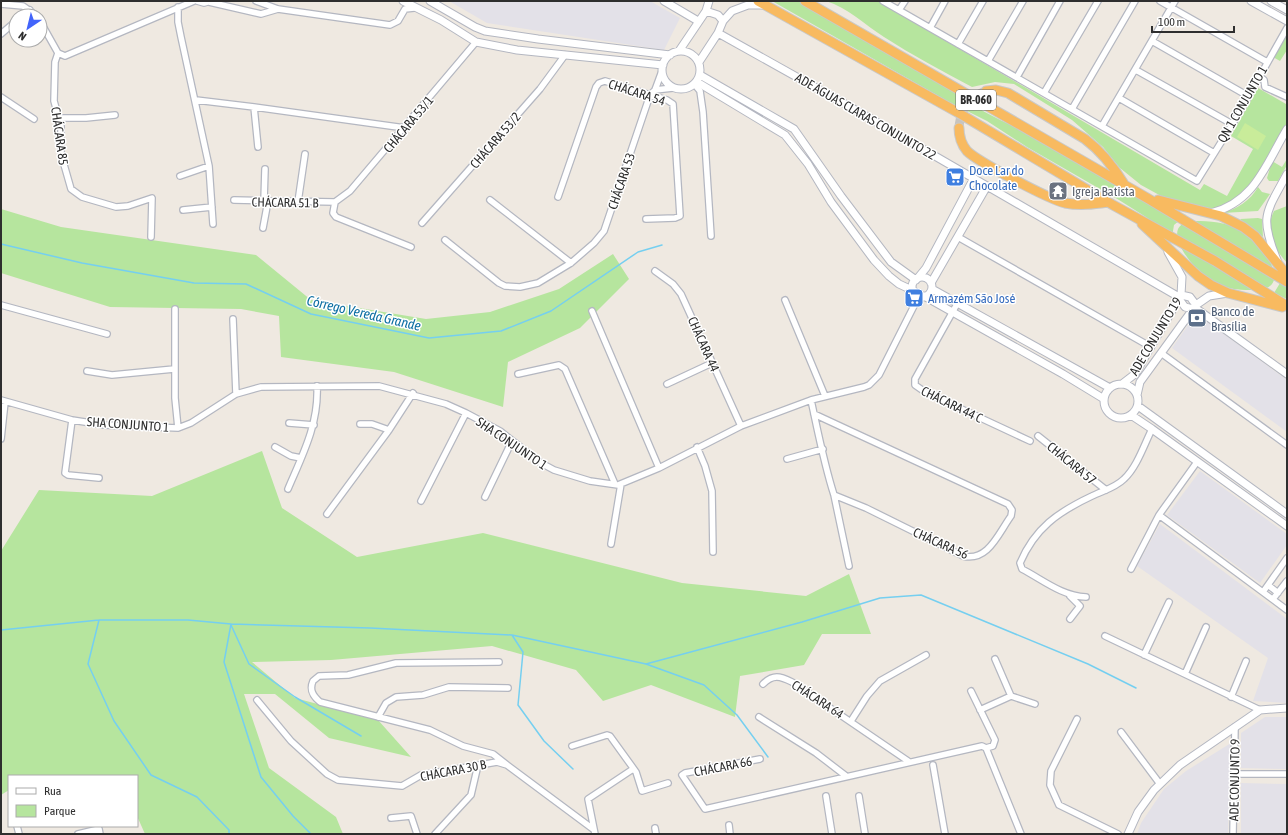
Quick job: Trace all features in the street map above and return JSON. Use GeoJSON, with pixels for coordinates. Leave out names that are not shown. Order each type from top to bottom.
{"type":"FeatureCollection","features":[{"type":"Feature","properties":{"kind":"highway","name":"BR-060"},"geometry":{"type":"LineString","coordinates":[[805,1],[1147,198],[1287,282]]}},
{"type":"Feature","properties":{"kind":"highway","name":"BR-060"},"geometry":{"type":"LineString","coordinates":[[762,3],[957,112],[1108,202],[1215,261],[1287,308]]}},
{"type":"Feature","properties":{"kind":"highway"},"geometry":{"type":"LineString","coordinates":[[986,91],[996,90],[1008,93],[1085,139],[1096,147],[1113,167],[1124,185]]}},
{"type":"Feature","properties":{"kind":"highway"},"geometry":{"type":"LineString","coordinates":[[959,128],[962,143],[972,155],[1034,190],[1064,202],[1089,205],[1108,202]]}},
{"type":"Feature","properties":{"kind":"highway"},"geometry":{"type":"LineString","coordinates":[[1147,198],[1222,216],[1243,227],[1255,236],[1287,275]]}},
{"type":"Feature","properties":{"kind":"highway"},"geometry":{"type":"LineString","coordinates":[[1136,217],[1198,276],[1211,285],[1228,293],[1287,308]]}},
{"type":"Feature","properties":{"kind":"street"},"geometry":{"type":"LineString","coordinates":[[48,35],[58,53],[65,56],[194,1]]}},
{"type":"Feature","properties":{"kind":"street"},"geometry":{"type":"LineString","coordinates":[[197,1],[210,2],[261,14],[278,9]]}},
{"type":"Feature","properties":{"kind":"street"},"geometry":{"type":"LineString","coordinates":[[256,1],[278,9],[390,25],[398,21],[405,9],[416,4]]}},
{"type":"Feature","properties":{"kind":"street"},"geometry":{"type":"LineString","coordinates":[[402,1],[405,9]]}},
{"type":"Feature","properties":{"kind":"street"},"geometry":{"type":"LineString","coordinates":[[402,1],[416,4],[476,42],[517,50],[662,68]]}},
{"type":"Feature","properties":{"kind":"street"},"geometry":{"type":"LineString","coordinates":[[430,1],[485,31],[670,55],[679,51],[687,52],[694,56],[699,62],[700,74],[696,84],[684,90],[673,88],[655,90]]}},
{"type":"Feature","properties":{"kind":"street"},"geometry":{"type":"LineString","coordinates":[[664,1],[698,21]]}},
{"type":"Feature","properties":{"kind":"street"},"geometry":{"type":"LineString","coordinates":[[679,51],[706,11],[708,1]]}},
{"type":"Feature","properties":{"kind":"street"},"geometry":{"type":"LineString","coordinates":[[883,1],[1102,126],[1175,1]]}},
{"type":"Feature","properties":{"kind":"street"},"geometry":{"type":"LineString","coordinates":[[899,10],[904,1]]}},
{"type":"Feature","properties":{"kind":"street"},"geometry":{"type":"LineString","coordinates":[[930,28],[945,1]]}},
{"type":"Feature","properties":{"kind":"street"},"geometry":{"type":"LineString","coordinates":[[958,44],[983,1]]}},
{"type":"Feature","properties":{"kind":"street"},"geometry":{"type":"LineString","coordinates":[[988,61],[1023,1]]}},
{"type":"Feature","properties":{"kind":"street"},"geometry":{"type":"LineString","coordinates":[[1017,77],[1060,1]]}},
{"type":"Feature","properties":{"kind":"street"},"geometry":{"type":"LineString","coordinates":[[1044,93],[1098,1]]}},
{"type":"Feature","properties":{"kind":"street"},"geometry":{"type":"LineString","coordinates":[[1072,109],[1136,1]]}},
{"type":"Feature","properties":{"kind":"street"},"geometry":{"type":"LineString","coordinates":[[1160,1],[1266,62]]}},
{"type":"Feature","properties":{"kind":"street"},"geometry":{"type":"LineString","coordinates":[[1251,1],[1287,21]]}},
{"type":"Feature","properties":{"kind":"street"},"geometry":{"type":"LineString","coordinates":[[1272,1],[1287,10]]}},
{"type":"Feature","properties":{"kind":"street"},"geometry":{"type":"LineString","coordinates":[[699,62],[718,33],[722,21],[738,8],[762,3]]}},
{"type":"Feature","properties":{"kind":"street"},"geometry":{"type":"LineString","coordinates":[[1,4],[16,5],[24,8]]}},
{"type":"Feature","properties":{"kind":"street"},"geometry":{"type":"LineString","coordinates":[[178,7],[178,22],[209,166],[213,224]]}},
{"type":"Feature","properties":{"kind":"street"},"geometry":{"type":"LineString","coordinates":[[706,11],[718,15],[722,21]]}},
{"type":"Feature","properties":{"kind":"street"},"geometry":{"type":"LineString","coordinates":[[460,33],[467,26],[466,22]]}},
{"type":"Feature","properties":{"kind":"street","name":"QN 1 CONJUNTO 1"},"geometry":{"type":"LineString","coordinates":[[1102,126],[1198,181],[1287,28]]}},
{"type":"Feature","properties":{"kind":"street","name":"ADE ÁGUAS CLARAS CONJUNTO 22"},"geometry":{"type":"LineString","coordinates":[[718,33],[1180,297]]}},
{"type":"Feature","properties":{"kind":"street"},"geometry":{"type":"LineString","coordinates":[[1152,41],[1248,96]]}},
{"type":"Feature","properties":{"kind":"street","name":"CHÁCARA 53/1"},"geometry":{"type":"LineString","coordinates":[[336,202],[350,191],[476,42]]}},
{"type":"Feature","properties":{"kind":"street","name":"CHÁCARA 85"},"geometry":{"type":"LineString","coordinates":[[58,53],[55,62],[54,102],[61,126],[60,154],[72,189],[82,197],[116,207],[128,206],[152,198],[151,236]]}},
{"type":"Feature","properties":{"kind":"street","name":"CHÁCARA 53/2"},"geometry":{"type":"LineString","coordinates":[[422,224],[540,89],[565,55]]}},
{"type":"Feature","properties":{"kind":"street"},"geometry":{"type":"LineString","coordinates":[[662,68],[670,55]]}},
{"type":"Feature","properties":{"kind":"street"},"geometry":{"type":"LineString","coordinates":[[662,68],[667,83],[673,88]]}},
{"type":"Feature","properties":{"kind":"street","name":"CHÁCARA 53"},"geometry":{"type":"LineString","coordinates":[[445,240],[504,286],[530,286],[571,263],[594,243],[604,231],[650,96],[655,90],[662,68]]}},
{"type":"Feature","properties":{"kind":"street"},"geometry":{"type":"LineString","coordinates":[[1136,70],[1232,124]]}},
{"type":"Feature","properties":{"kind":"street"},"geometry":{"type":"LineString","coordinates":[[700,74],[794,128],[841,196],[891,262],[916,279],[926,278],[931,286],[957,304],[1110,388]]}},
{"type":"Feature","properties":{"kind":"street"},"geometry":{"type":"LineString","coordinates":[[1259,76],[1264,80],[1265,87],[1287,97]]}},
{"type":"Feature","properties":{"kind":"street","name":"CHÁCARA 54"},"geometry":{"type":"LineString","coordinates":[[558,197],[596,87],[599,83],[605,81],[666,100],[673,104],[680,216],[675,218],[646,219]]}},
{"type":"Feature","properties":{"kind":"street"},"geometry":{"type":"LineString","coordinates":[[696,84],[786,135],[808,164],[831,202],[874,260],[899,284],[1063,374],[1104,399]]}},
{"type":"Feature","properties":{"kind":"street"},"geometry":{"type":"LineString","coordinates":[[696,84],[700,91],[703,112],[711,236]]}},
{"type":"Feature","properties":{"kind":"street"},"geometry":{"type":"LineString","coordinates":[[1,97],[34,119]]}},
{"type":"Feature","properties":{"kind":"street"},"geometry":{"type":"LineString","coordinates":[[1119,98],[1214,153]]}},
{"type":"Feature","properties":{"kind":"street"},"geometry":{"type":"LineString","coordinates":[[196,100],[254,106],[404,128]]}},
{"type":"Feature","properties":{"kind":"street"},"geometry":{"type":"LineString","coordinates":[[254,106],[258,147]]}},
{"type":"Feature","properties":{"kind":"street"},"geometry":{"type":"LineString","coordinates":[[58,118],[86,118],[115,114]]}},
{"type":"Feature","properties":{"kind":"street"},"geometry":{"type":"LineString","coordinates":[[786,135],[794,128]]}},
{"type":"Feature","properties":{"kind":"street"},"geometry":{"type":"LineString","coordinates":[[1209,213],[1231,207],[1245,197],[1258,179],[1287,129]]}},
{"type":"Feature","properties":{"kind":"street"},"geometry":{"type":"LineString","coordinates":[[298,202],[305,154]]}},
{"type":"Feature","properties":{"kind":"street"},"geometry":{"type":"LineString","coordinates":[[180,176],[209,166]]}},
{"type":"Feature","properties":{"kind":"street"},"geometry":{"type":"LineString","coordinates":[[263,228],[266,201],[265,169]]}},
{"type":"Feature","properties":{"kind":"street"},"geometry":{"type":"LineString","coordinates":[[1278,264],[1269,241],[1266,213],[1287,174]]}},
{"type":"Feature","properties":{"kind":"street"},"geometry":{"type":"LineString","coordinates":[[919,294],[913,285],[916,279],[926,268],[967,194],[974,178]]}},
{"type":"Feature","properties":{"kind":"street"},"geometry":{"type":"LineString","coordinates":[[919,294],[929,294],[936,275],[987,186]]}},
{"type":"Feature","properties":{"kind":"street"},"geometry":{"type":"LineString","coordinates":[[967,194],[973,191],[976,192],[979,197],[978,201]]}},
{"type":"Feature","properties":{"kind":"street","name":"CHÁCARA 51 B"},"geometry":{"type":"LineString","coordinates":[[234,200],[336,202]]}},
{"type":"Feature","properties":{"kind":"street"},"geometry":{"type":"LineString","coordinates":[[490,200],[571,263]]}},
{"type":"Feature","properties":{"kind":"street"},"geometry":{"type":"LineString","coordinates":[[336,202],[333,213],[336,217],[411,247]]}},
{"type":"Feature","properties":{"kind":"street"},"geometry":{"type":"LineString","coordinates":[[183,210],[212,206]]}},
{"type":"Feature","properties":{"kind":"street"},"geometry":{"type":"LineString","coordinates":[[958,237],[1151,347]]}},
{"type":"Feature","properties":{"kind":"street","name":"ADE CONJUNTO 19"},"geometry":{"type":"LineString","coordinates":[[1122,384],[1135,374],[1180,297],[1182,277],[1162,241]]}},
{"type":"Feature","properties":{"kind":"street"},"geometry":{"type":"LineString","coordinates":[[926,268],[930,274],[936,275]]}},
{"type":"Feature","properties":{"kind":"street","name":"CHÁCARA 44"},"geometry":{"type":"LineString","coordinates":[[655,271],[678,288],[741,426]]}},
{"type":"Feature","properties":{"kind":"street","name":"ADE CONJUNTO 19"},"geometry":{"type":"LineString","coordinates":[[1137,395],[1140,382],[1194,307],[1209,296],[1228,293]]}},
{"type":"Feature","properties":{"kind":"street","name":"SHA CONJUNTO 1"},"geometry":{"type":"LineString","coordinates":[[3,401],[72,420],[104,425],[178,428],[191,423],[236,394],[261,387],[379,386],[446,404],[489,424],[541,463],[554,470],[590,481],[618,484],[659,468],[696,447],[741,426],[811,400],[869,385],[879,375],[919,294]]}},
{"type":"Feature","properties":{"kind":"street"},"geometry":{"type":"LineString","coordinates":[[1180,297],[1186,307],[1194,307]]}},
{"type":"Feature","properties":{"kind":"street"},"geometry":{"type":"LineString","coordinates":[[1180,297],[1190,297],[1194,307],[1287,374]]}},
{"type":"Feature","properties":{"kind":"street"},"geometry":{"type":"LineString","coordinates":[[785,300],[825,396]]}},
{"type":"Feature","properties":{"kind":"street","name":"CHÁCARA 44 C"},"geometry":{"type":"LineString","coordinates":[[957,304],[915,379],[915,385],[925,392],[1030,441]]}},
{"type":"Feature","properties":{"kind":"street"},"geometry":{"type":"LineString","coordinates":[[1,305],[107,334]]}},
{"type":"Feature","properties":{"kind":"street"},"geometry":{"type":"LineString","coordinates":[[175,309],[174,369],[178,428]]}},
{"type":"Feature","properties":{"kind":"street"},"geometry":{"type":"LineString","coordinates":[[592,311],[659,468]]}},
{"type":"Feature","properties":{"kind":"street"},"geometry":{"type":"LineString","coordinates":[[974,325],[979,316]]}},
{"type":"Feature","properties":{"kind":"street"},"geometry":{"type":"LineString","coordinates":[[233,319],[236,394]]}},
{"type":"Feature","properties":{"kind":"street"},"geometry":{"type":"LineString","coordinates":[[1161,353],[1287,445]]}},
{"type":"Feature","properties":{"kind":"street"},"geometry":{"type":"LineString","coordinates":[[667,384],[712,363]]}},
{"type":"Feature","properties":{"kind":"street"},"geometry":{"type":"LineString","coordinates":[[518,374],[559,365],[565,369],[618,484],[611,544]]}},
{"type":"Feature","properties":{"kind":"street"},"geometry":{"type":"LineString","coordinates":[[1063,374],[1069,365]]}},
{"type":"Feature","properties":{"kind":"street"},"geometry":{"type":"LineString","coordinates":[[87,371],[112,375],[174,369]]}},
{"type":"Feature","properties":{"kind":"street"},"geometry":{"type":"LineString","coordinates":[[1122,384],[1132,388],[1137,395],[1138,406],[1131,415],[1120,418],[1114,417],[1106,410],[1104,399],[1110,388],[1122,384]]}},
{"type":"Feature","properties":{"kind":"street"},"geometry":{"type":"LineString","coordinates":[[288,489],[314,425],[318,402],[317,386]]}},
{"type":"Feature","properties":{"kind":"street"},"geometry":{"type":"LineString","coordinates":[[327,514],[389,430],[413,394]]}},
{"type":"Feature","properties":{"kind":"street"},"geometry":{"type":"LineString","coordinates":[[811,400],[834,495],[849,566]]}},
{"type":"Feature","properties":{"kind":"street"},"geometry":{"type":"LineString","coordinates":[[1,438],[3,401]]}},
{"type":"Feature","properties":{"kind":"street"},"geometry":{"type":"LineString","coordinates":[[1138,406],[1287,514]]}},
{"type":"Feature","properties":{"kind":"street"},"geometry":{"type":"LineString","coordinates":[[421,501],[466,413]]}},
{"type":"Feature","properties":{"kind":"street","name":"CHÁCARA 56"},"geometry":{"type":"LineString","coordinates":[[814,414],[1008,504],[1012,513],[985,553],[972,558],[963,556],[866,508],[834,495]]}},
{"type":"Feature","properties":{"kind":"street"},"geometry":{"type":"LineString","coordinates":[[1131,415],[1287,526]]}},
{"type":"Feature","properties":{"kind":"street"},"geometry":{"type":"LineString","coordinates":[[72,420],[65,473],[68,475],[99,478]]}},
{"type":"Feature","properties":{"kind":"street"},"geometry":{"type":"LineString","coordinates":[[289,423],[314,425]]}},
{"type":"Feature","properties":{"kind":"street"},"geometry":{"type":"LineString","coordinates":[[360,424],[372,424],[389,430]]}},
{"type":"Feature","properties":{"kind":"street"},"geometry":{"type":"LineString","coordinates":[[1070,620],[1080,605],[1068,595],[1022,569],[1020,563],[1044,525],[1066,511],[1118,483],[1128,474],[1152,429]]}},
{"type":"Feature","properties":{"kind":"street","name":"CHÁCARA 57"},"geometry":{"type":"LineString","coordinates":[[1038,436],[1106,490]]}},
{"type":"Feature","properties":{"kind":"street"},"geometry":{"type":"LineString","coordinates":[[485,497],[512,441]]}},
{"type":"Feature","properties":{"kind":"street"},"geometry":{"type":"LineString","coordinates":[[275,447],[291,456],[301,458]]}},
{"type":"Feature","properties":{"kind":"street"},"geometry":{"type":"LineString","coordinates":[[696,447],[705,466],[712,491],[713,552]]}},
{"type":"Feature","properties":{"kind":"street"},"geometry":{"type":"LineString","coordinates":[[787,458],[822,449]]}},
{"type":"Feature","properties":{"kind":"street"},"geometry":{"type":"LineString","coordinates":[[1131,569],[1159,515],[1196,462]]}},
{"type":"Feature","properties":{"kind":"street"},"geometry":{"type":"LineString","coordinates":[[1159,515],[1287,610]]}},
{"type":"Feature","properties":{"kind":"street"},"geometry":{"type":"LineString","coordinates":[[1263,592],[1287,558]]}},
{"type":"Feature","properties":{"kind":"street"},"geometry":{"type":"LineString","coordinates":[[1273,599],[1287,581]]}},
{"type":"Feature","properties":{"kind":"street"},"geometry":{"type":"LineString","coordinates":[[1268,585],[1278,593]]}},
{"type":"Feature","properties":{"kind":"street"},"geometry":{"type":"LineString","coordinates":[[1068,595],[1086,597]]}},
{"type":"Feature","properties":{"kind":"street"},"geometry":{"type":"LineString","coordinates":[[1144,655],[1169,602]]}},
{"type":"Feature","properties":{"kind":"street"},"geometry":{"type":"LineString","coordinates":[[1184,674],[1206,627]]}},
{"type":"Feature","properties":{"kind":"street"},"geometry":{"type":"LineString","coordinates":[[1105,636],[1260,710],[1287,708]]}},
{"type":"Feature","properties":{"kind":"street"},"geometry":{"type":"LineString","coordinates":[[851,721],[867,696],[880,681],[926,655]]}},
{"type":"Feature","properties":{"kind":"street"},"geometry":{"type":"LineString","coordinates":[[995,659],[1011,696]]}},
{"type":"Feature","properties":{"kind":"street"},"geometry":{"type":"LineString","coordinates":[[1231,697],[1246,661]]}},
{"type":"Feature","properties":{"kind":"street"},"geometry":{"type":"LineString","coordinates":[[499,662],[396,663],[348,675],[319,676],[311,685],[311,692],[320,702],[436,732],[463,746],[493,754],[594,831]]}},
{"type":"Feature","properties":{"kind":"street","name":"CHÁCARA 64"},"geometry":{"type":"LineString","coordinates":[[763,684],[769,678],[783,677],[851,721],[908,762]]}},
{"type":"Feature","properties":{"kind":"street"},"geometry":{"type":"LineString","coordinates":[[378,717],[386,703],[396,697],[422,695],[449,688],[508,688]]}},
{"type":"Feature","properties":{"kind":"street"},"geometry":{"type":"LineString","coordinates":[[759,717],[816,753],[846,776],[969,748],[982,746],[986,748],[993,746],[995,740],[971,691]]}},
{"type":"Feature","properties":{"kind":"street"},"geometry":{"type":"LineString","coordinates":[[980,710],[1011,696],[1035,704]]}},
{"type":"Feature","properties":{"kind":"street","name":"CHÁCARA 30 B"},"geometry":{"type":"LineString","coordinates":[[257,700],[291,741],[327,774],[338,780],[402,786],[421,775],[497,762],[507,765]]}},
{"type":"Feature","properties":{"kind":"street"},"geometry":{"type":"LineString","coordinates":[[1128,834],[1138,812],[1160,784],[1180,765],[1260,710]]}},
{"type":"Feature","properties":{"kind":"street"},"geometry":{"type":"LineString","coordinates":[[1077,719],[1051,771],[1050,785],[1059,805],[1118,834]]}},
{"type":"Feature","properties":{"kind":"street","name":"ADE CONJUNTO 9"},"geometry":{"type":"LineString","coordinates":[[1233,834],[1235,727]]}},
{"type":"Feature","properties":{"kind":"street"},"geometry":{"type":"LineString","coordinates":[[1121,732],[1160,784]]}},
{"type":"Feature","properties":{"kind":"street"},"geometry":{"type":"LineString","coordinates":[[572,746],[607,735],[610,736],[633,769],[642,791],[668,783]]}},
{"type":"Feature","properties":{"kind":"street"},"geometry":{"type":"LineString","coordinates":[[986,748],[1020,834]]}},
{"type":"Feature","properties":{"kind":"street","name":"CHÁCARA 66"},"geometry":{"type":"LineString","coordinates":[[760,759],[682,774],[702,807],[706,808],[846,776]]}},
{"type":"Feature","properties":{"kind":"street"},"geometry":{"type":"LineString","coordinates":[[435,834],[471,795],[478,765]]}},
{"type":"Feature","properties":{"kind":"street"},"geometry":{"type":"LineString","coordinates":[[934,765],[945,834]]}},
{"type":"Feature","properties":{"kind":"street"},"geometry":{"type":"LineString","coordinates":[[594,831],[588,799],[633,769]]}},
{"type":"Feature","properties":{"kind":"street"},"geometry":{"type":"LineString","coordinates":[[1234,774],[1287,774]]}},
{"type":"Feature","properties":{"kind":"street"},"geometry":{"type":"LineString","coordinates":[[826,796],[832,834]]}},
{"type":"Feature","properties":{"kind":"street"},"geometry":{"type":"LineString","coordinates":[[860,796],[865,834]]}},
{"type":"Feature","properties":{"kind":"street"},"geometry":{"type":"LineString","coordinates":[[390,818],[411,816],[417,834]]}},
{"type":"Feature","properties":{"kind":"street"},"geometry":{"type":"LineString","coordinates":[[729,825],[730,834]]}},
{"type":"Feature","properties":{"kind":"street"},"geometry":{"type":"LineString","coordinates":[[78,834],[99,829],[100,834]]}},
{"type":"Feature","properties":{"kind":"shaded area"},"geometry":{"type":"Polygon","coordinates":[[[449,1],[650,1],[680,18],[664,50],[487,23],[449,1]]]}},
{"type":"Feature","properties":{"kind":"shaded area"},"geometry":{"type":"Polygon","coordinates":[[[1196,314],[1287,380],[1287,432],[1172,348],[1196,314]]]}},
{"type":"Feature","properties":{"kind":"shaded area"},"geometry":{"type":"Polygon","coordinates":[[[1200,471],[1287,534],[1287,545],[1260,583],[1167,515],[1200,471]]]}},
{"type":"Feature","properties":{"kind":"shaded area"},"geometry":{"type":"Polygon","coordinates":[[[1160,524],[1287,619],[1287,703],[1253,701],[1268,658],[1137,566],[1160,524]]]}},
{"type":"Feature","properties":{"kind":"shaded area"},"geometry":{"type":"Polygon","coordinates":[[[1265,717],[1287,717],[1287,769],[1241,768],[1241,733],[1265,717]]]}},
{"type":"Feature","properties":{"kind":"shaded area"},"geometry":{"type":"Polygon","coordinates":[[[1231,743],[1228,834],[1137,834],[1141,823],[1164,789],[1186,771],[1231,743]]]}},
{"type":"Feature","properties":{"kind":"shaded area"},"geometry":{"type":"Polygon","coordinates":[[[1241,783],[1287,784],[1287,834],[1241,834],[1241,783]]]}},
{"type":"Feature","properties":{"kind":"green space"},"geometry":{"type":"Polygon","coordinates":[[[772,1],[798,1],[955,91],[974,106],[1057,148],[1172,211],[1186,215],[1174,225],[1172,237],[1146,217],[1119,200],[1027,147],[987,121],[949,102],[772,1]]]}},
{"type":"Feature","properties":{"kind":"green space"},"geometry":{"type":"Polygon","coordinates":[[[826,1],[878,1],[1200,190],[1204,184],[1227,196],[1253,149],[1231,136],[1258,88],[1286,104],[1287,103],[1287,123],[1248,191],[1228,205],[1200,209],[1172,202],[1141,185],[1120,168],[1103,147],[1072,120],[1014,84],[995,82],[972,87],[905,50],[849,12],[826,1]]]}},
{"type":"Feature","properties":{"kind":"green space"},"geometry":{"type":"Polygon","coordinates":[[[1287,34],[1287,50],[1280,61],[1273,57],[1287,34]]]}},
{"type":"Feature","properties":{"kind":"green space"},"geometry":{"type":"Polygon","coordinates":[[[1245,123],[1266,136],[1258,150],[1237,137],[1245,123]]]}},
{"type":"Feature","properties":{"kind":"green space"},"geometry":{"type":"Polygon","coordinates":[[[1287,159],[1287,165],[1278,181],[1269,181],[1267,178],[1272,161],[1282,167],[1287,159]]]}},
{"type":"Feature","properties":{"kind":"green space"},"geometry":{"type":"Polygon","coordinates":[[[1258,187],[1262,192],[1270,194],[1258,211],[1222,213],[1243,204],[1258,187]]]}},
{"type":"Feature","properties":{"kind":"green space"},"geometry":{"type":"Polygon","coordinates":[[[1287,206],[1287,263],[1278,251],[1272,239],[1270,225],[1274,211],[1287,206]]]}},
{"type":"Feature","properties":{"kind":"green space"},"geometry":{"type":"Polygon","coordinates":[[[1,209],[61,227],[256,255],[311,300],[426,319],[490,312],[559,289],[613,254],[629,279],[580,328],[508,362],[503,407],[394,372],[281,357],[279,316],[241,309],[110,307],[1,273],[1,209]]]}},
{"type":"Feature","properties":{"kind":"green space"},"geometry":{"type":"Polygon","coordinates":[[[1240,219],[1262,219],[1263,237],[1240,219]]]}},
{"type":"Feature","properties":{"kind":"green space"},"geometry":{"type":"Polygon","coordinates":[[[1194,221],[1224,224],[1235,227],[1246,233],[1259,246],[1270,262],[1274,278],[1272,284],[1265,288],[1243,290],[1221,286],[1208,280],[1198,271],[1182,250],[1177,235],[1178,229],[1181,225],[1194,221]]]}},
{"type":"Feature","properties":{"kind":"green space"},"geometry":{"type":"Polygon","coordinates":[[[1283,278],[1287,282],[1287,299],[1274,293],[1283,278]]]}},
{"type":"Feature","properties":{"kind":"green space"},"geometry":{"type":"Polygon","coordinates":[[[262,451],[282,508],[357,557],[483,533],[682,583],[806,596],[849,574],[871,634],[822,634],[804,665],[740,676],[735,717],[651,685],[603,701],[576,670],[492,646],[331,660],[252,662],[295,698],[378,720],[411,757],[329,738],[275,694],[244,694],[269,768],[336,817],[343,834],[145,834],[138,818],[138,775],[8,775],[8,791],[1,795],[1,551],[39,490],[152,496],[262,451]]]}},
{"type":"Feature","properties":{"kind":"waterway","name":"Córrego Vereda Grande"},"geometry":{"type":"LineString","coordinates":[[1,244],[82,263],[194,283],[246,284],[311,314],[429,338],[501,331],[551,311],[638,252],[662,245]]}},
{"type":"Feature","properties":{"kind":"waterway"},"geometry":{"type":"LineString","coordinates":[[1,630],[99,620],[188,620],[231,624],[370,628],[512,635],[646,664],[802,622],[880,598],[921,595],[1088,664],[1136,688]]}},
{"type":"Feature","properties":{"kind":"waterway"},"geometry":{"type":"LineString","coordinates":[[99,620],[88,664],[114,721],[151,775],[197,797],[229,830],[229,834]]}},
{"type":"Feature","properties":{"kind":"waterway"},"geometry":{"type":"LineString","coordinates":[[231,624],[224,662],[261,777],[293,816],[311,834]]}},
{"type":"Feature","properties":{"kind":"waterway"},"geometry":{"type":"LineString","coordinates":[[231,625],[249,664],[295,697],[361,736]]}},
{"type":"Feature","properties":{"kind":"waterway"},"geometry":{"type":"LineString","coordinates":[[512,635],[523,652],[518,705],[544,741],[573,769]]}},
{"type":"Feature","properties":{"kind":"waterway"},"geometry":{"type":"LineString","coordinates":[[646,664],[704,685],[737,715],[768,757]]}},
{"type":"Feature","properties":{"kind":"tunnel"},"geometry":{"type":"LineString","coordinates":[[959,128],[961,115],[966,105],[975,97],[986,91]]}},
{"type":"Feature","properties":{"kind":"place","name":"Doce Lar do Chocolate"},"geometry":{"type":"Point","coordinates":[955,177]}},
{"type":"Feature","properties":{"kind":"place","name":"Igreja Batista"},"geometry":{"type":"Point","coordinates":[1058,191]}},
{"type":"Feature","properties":{"kind":"place","name":"Armazém São José"},"geometry":{"type":"Point","coordinates":[914,298]}},
{"type":"Feature","properties":{"kind":"place","name":"Banco de Brasília"},"geometry":{"type":"Point","coordinates":[1197,318]}}]}
